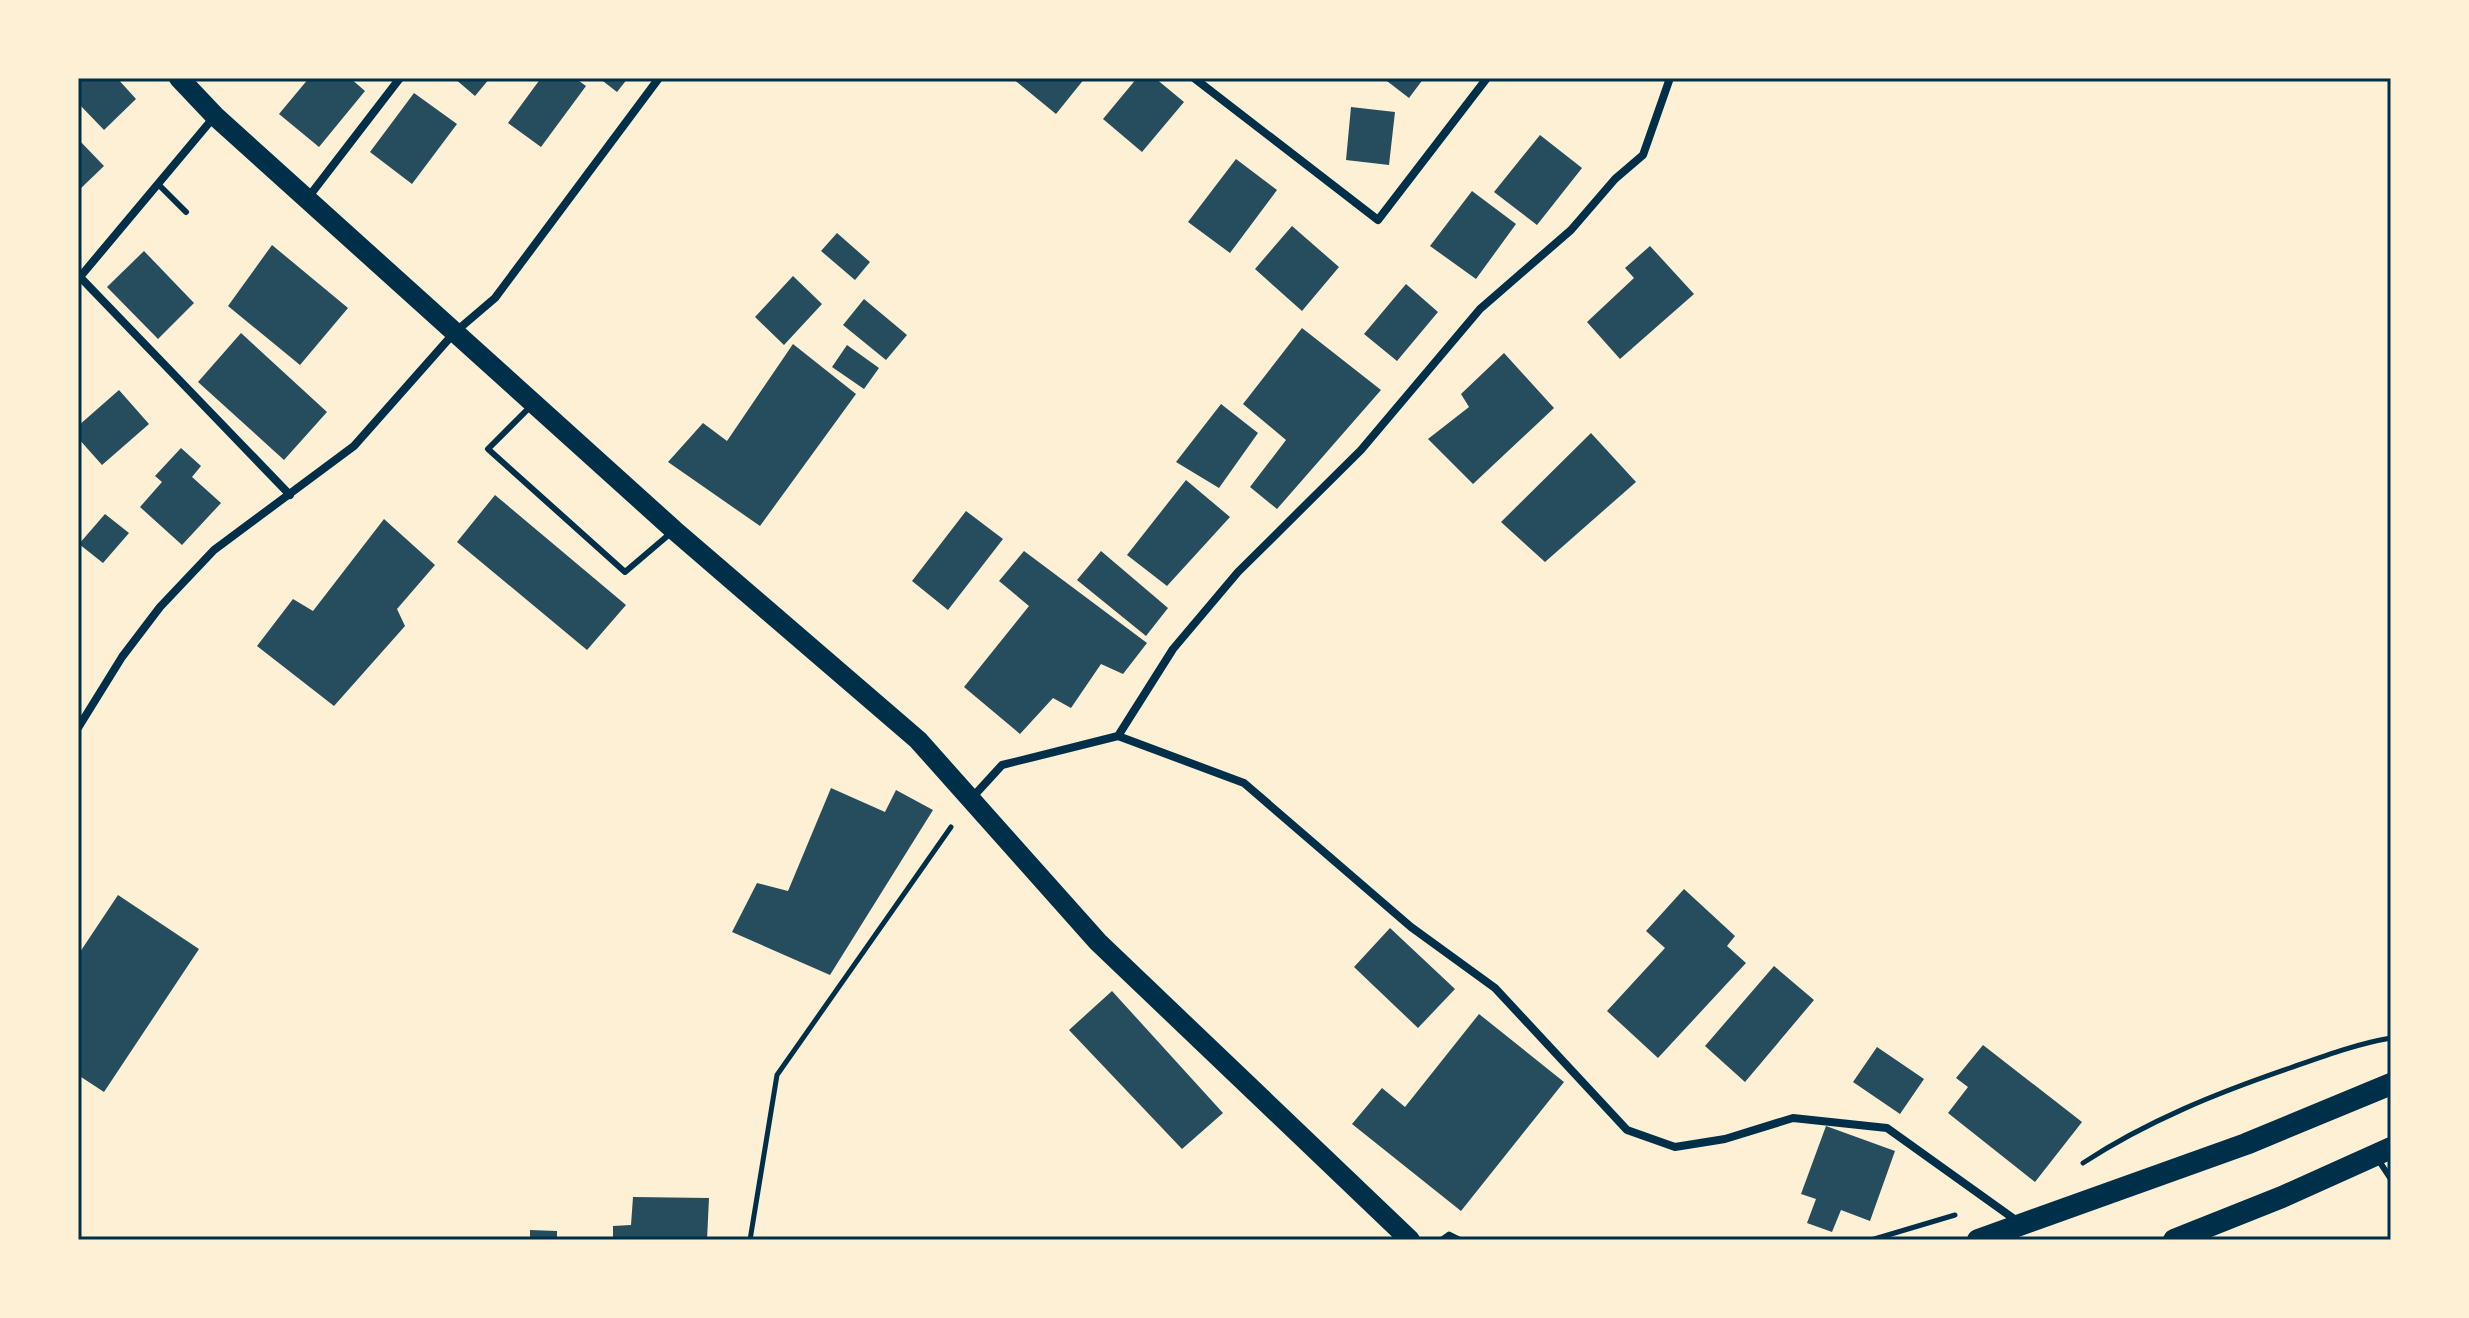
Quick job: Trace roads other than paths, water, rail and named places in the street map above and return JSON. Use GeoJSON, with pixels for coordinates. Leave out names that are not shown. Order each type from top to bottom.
{"type":"FeatureCollection","features":[{"type":"Feature","properties":{"kind":"highway"},"geometry":{"type":"LineString","coordinates":[[1978,1240],[2246,1144],[2391,1084]]}},
{"type":"Feature","properties":{"kind":"highway"},"geometry":{"type":"LineString","coordinates":[[2174,1240],[2383,1152]]}},
{"type":"Feature","properties":{"kind":"main road"},"geometry":{"type":"LineString","coordinates":[[179,78],[215,116],[454,333],[674,530],[918,740],[1098,942],[1410,1240]]}},
{"type":"Feature","properties":{"kind":"street"},"geometry":{"type":"LineString","coordinates":[[307,199],[400,78]]}},
{"type":"Feature","properties":{"kind":"street"},"geometry":{"type":"LineString","coordinates":[[78,728],[122,657],[160,607],[214,550],[354,446],[454,333],[495,298],[659,78]]}},
{"type":"Feature","properties":{"kind":"street"},"geometry":{"type":"LineString","coordinates":[[1194,78],[1378,220],[1487,78]]}},
{"type":"Feature","properties":{"kind":"street"},"geometry":{"type":"LineString","coordinates":[[1118,736],[1173,649],[1238,572],[1361,450],[1480,309],[1571,230],[1615,179],[1643,155],[1670,78]]}},
{"type":"Feature","properties":{"kind":"street"},"geometry":{"type":"LineString","coordinates":[[215,116],[79,276],[290,495]]}},
{"type":"Feature","properties":{"kind":"street"},"geometry":{"type":"LineString","coordinates":[[970,800],[1002,765],[1118,736],[1244,783],[1411,927],[1495,988],[1627,1130],[1675,1147],[1725,1139],[1793,1118],[1887,1128],[2024,1226]]}},
{"type":"Feature","properties":{"kind":"lane"},"geometry":{"type":"LineString","coordinates":[[159,185],[186,212]]}},
{"type":"Feature","properties":{"kind":"lane"},"geometry":{"type":"LineString","coordinates":[[534,403],[488,449],[625,572],[674,530]]}},
{"type":"Feature","properties":{"kind":"lane"},"geometry":{"type":"LineString","coordinates":[[2383,1152],[2391,1179]]}}]}
